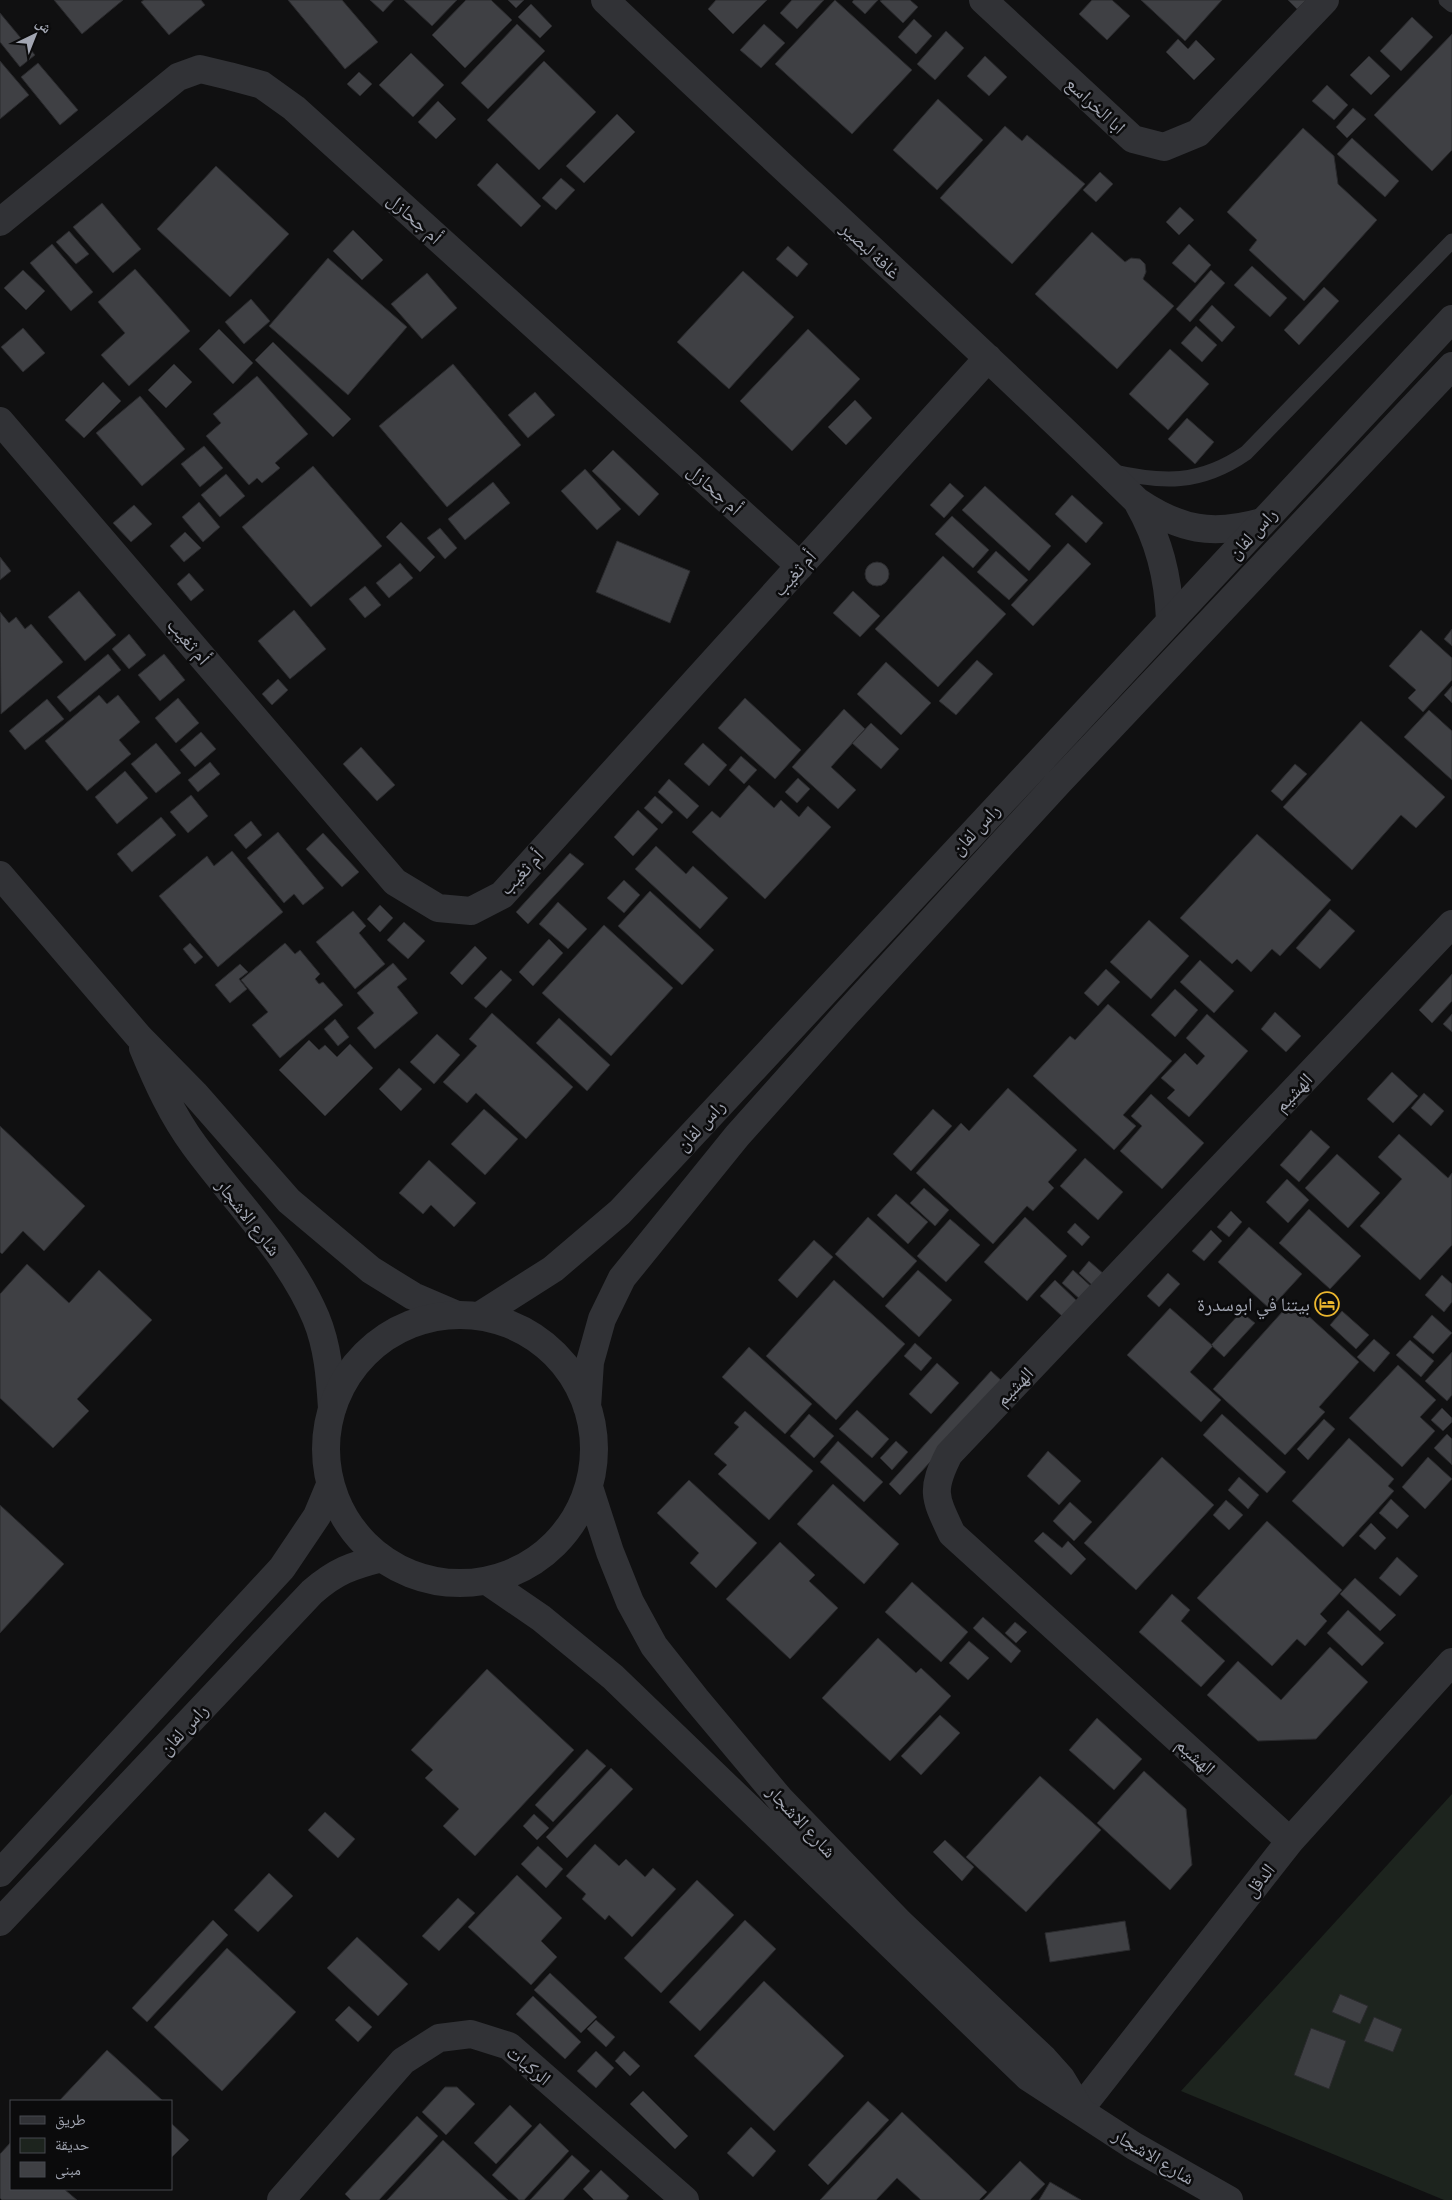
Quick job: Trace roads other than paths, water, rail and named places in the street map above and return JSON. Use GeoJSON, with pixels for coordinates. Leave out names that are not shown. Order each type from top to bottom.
{"type":"FeatureCollection","features":[{"type":"Feature","properties":{"kind":"street","name":"غافة لبصير"},"geometry":{"type":"LineString","coordinates":[[605,0],[791,176],[988,358],[1137,501],[1159,516],[1176,523],[1210,530],[1236,529],[1262,522]]}},
{"type":"Feature","properties":{"kind":"street","name":"ابا الخراسع"},"geometry":{"type":"LineString","coordinates":[[983,0],[1132,139],[1164,147],[1198,133],[1325,0]]}},
{"type":"Feature","properties":{"kind":"street","name":"أم جحازل"},"geometry":{"type":"LineString","coordinates":[[0,222],[178,77],[200,69],[262,85],[294,108],[800,566]]}},
{"type":"Feature","properties":{"kind":"street","name":"راس لفان"},"geometry":{"type":"LineString","coordinates":[[467,1315],[554,1269],[620,1212],[1452,318]]}},
{"type":"Feature","properties":{"kind":"street","name":"أم ثغيب"},"geometry":{"type":"LineString","coordinates":[[0,421],[395,882],[438,908],[471,911],[502,895],[988,358]]}},
{"type":"Feature","properties":{"kind":"street","name":"راس لفان"},"geometry":{"type":"LineString","coordinates":[[588,1407],[590,1362],[602,1319],[622,1278],[737,1136],[845,1014],[1058,783],[1452,366]]}},
{"type":"Feature","properties":{"kind":"street","name":"غافة لبصير"},"geometry":{"type":"LineString","coordinates":[[1137,501],[1159,546],[1169,594],[1170,619]]}},
{"type":"Feature","properties":{"kind":"street","name":"شارع الاشجار"},"geometry":{"type":"LineString","coordinates":[[0,875],[139,1037],[168,1065],[264,1174],[310,1221],[371,1270],[413,1296],[467,1315],[508,1324],[534,1337],[557,1356],[575,1380],[588,1407]]}},
{"type":"Feature","properties":{"kind":"street","name":"الهشيم"},"geometry":{"type":"LineString","coordinates":[[1290,1841],[952,1534],[938,1504],[937,1478],[949,1454],[1452,924]]}},
{"type":"Feature","properties":{"kind":"street","name":"شارع الاشجار"},"geometry":{"type":"LineString","coordinates":[[139,1037],[172,1110],[193,1144],[270,1244],[304,1293],[316,1319],[325,1348],[332,1408]]}},
{"type":"Feature","properties":{"kind":"street"},"geometry":{"type":"LineString","coordinates":[[467,1315],[415,1322],[378,1342],[350,1371],[332,1408],[326,1433],[326,1459],[330,1485],[342,1513],[355,1532],[382,1558],[401,1570],[443,1583],[466,1584],[487,1581],[515,1572],[540,1558],[562,1538],[578,1514],[589,1487],[594,1451],[594,1433],[588,1407]]}},
{"type":"Feature","properties":{"kind":"street","name":"راس لفان"},"geometry":{"type":"LineString","coordinates":[[0,1873],[282,1568],[317,1516],[330,1485]]}},
{"type":"Feature","properties":{"kind":"street","name":"شارع الاشجار"},"geometry":{"type":"LineString","coordinates":[[589,1487],[610,1552],[630,1602],[654,1646],[780,1800],[900,1923],[1044,2059],[1061,2078],[1080,2109]]}},
{"type":"Feature","properties":{"kind":"street","name":"راس لفان"},"geometry":{"type":"LineString","coordinates":[[0,1922],[312,1592],[326,1580],[350,1566],[382,1558]]}},
{"type":"Feature","properties":{"kind":"street","name":"شارع الاشجار"},"geometry":{"type":"LineString","coordinates":[[487,1581],[541,1618],[612,1677],[1008,2060],[1048,2091],[1080,2109],[1134,2146],[1229,2200]]}},
{"type":"Feature","properties":{"kind":"street","name":"الدقل"},"geometry":{"type":"LineString","coordinates":[[1080,2109],[1290,1841],[1452,1662]]}},
{"type":"Feature","properties":{"kind":"street","name":"الركيات"},"geometry":{"type":"LineString","coordinates":[[281,2200],[403,2061],[439,2038],[471,2034],[509,2046],[686,2200]]}},
{"type":"Feature","properties":{"kind":"lane"},"geometry":{"type":"LineString","coordinates":[[1446,0],[1452,5]]}},
{"type":"Feature","properties":{"kind":"lane"},"geometry":{"type":"LineString","coordinates":[[1104,470],[1128,475],[1183,479],[1205,475],[1226,467],[1246,453],[1452,241]]}},
{"type":"Feature","properties":{"kind":"place","name":"بيتنا في ابوسدرة"},"geometry":{"type":"Point","coordinates":[1327,1304]}}]}
